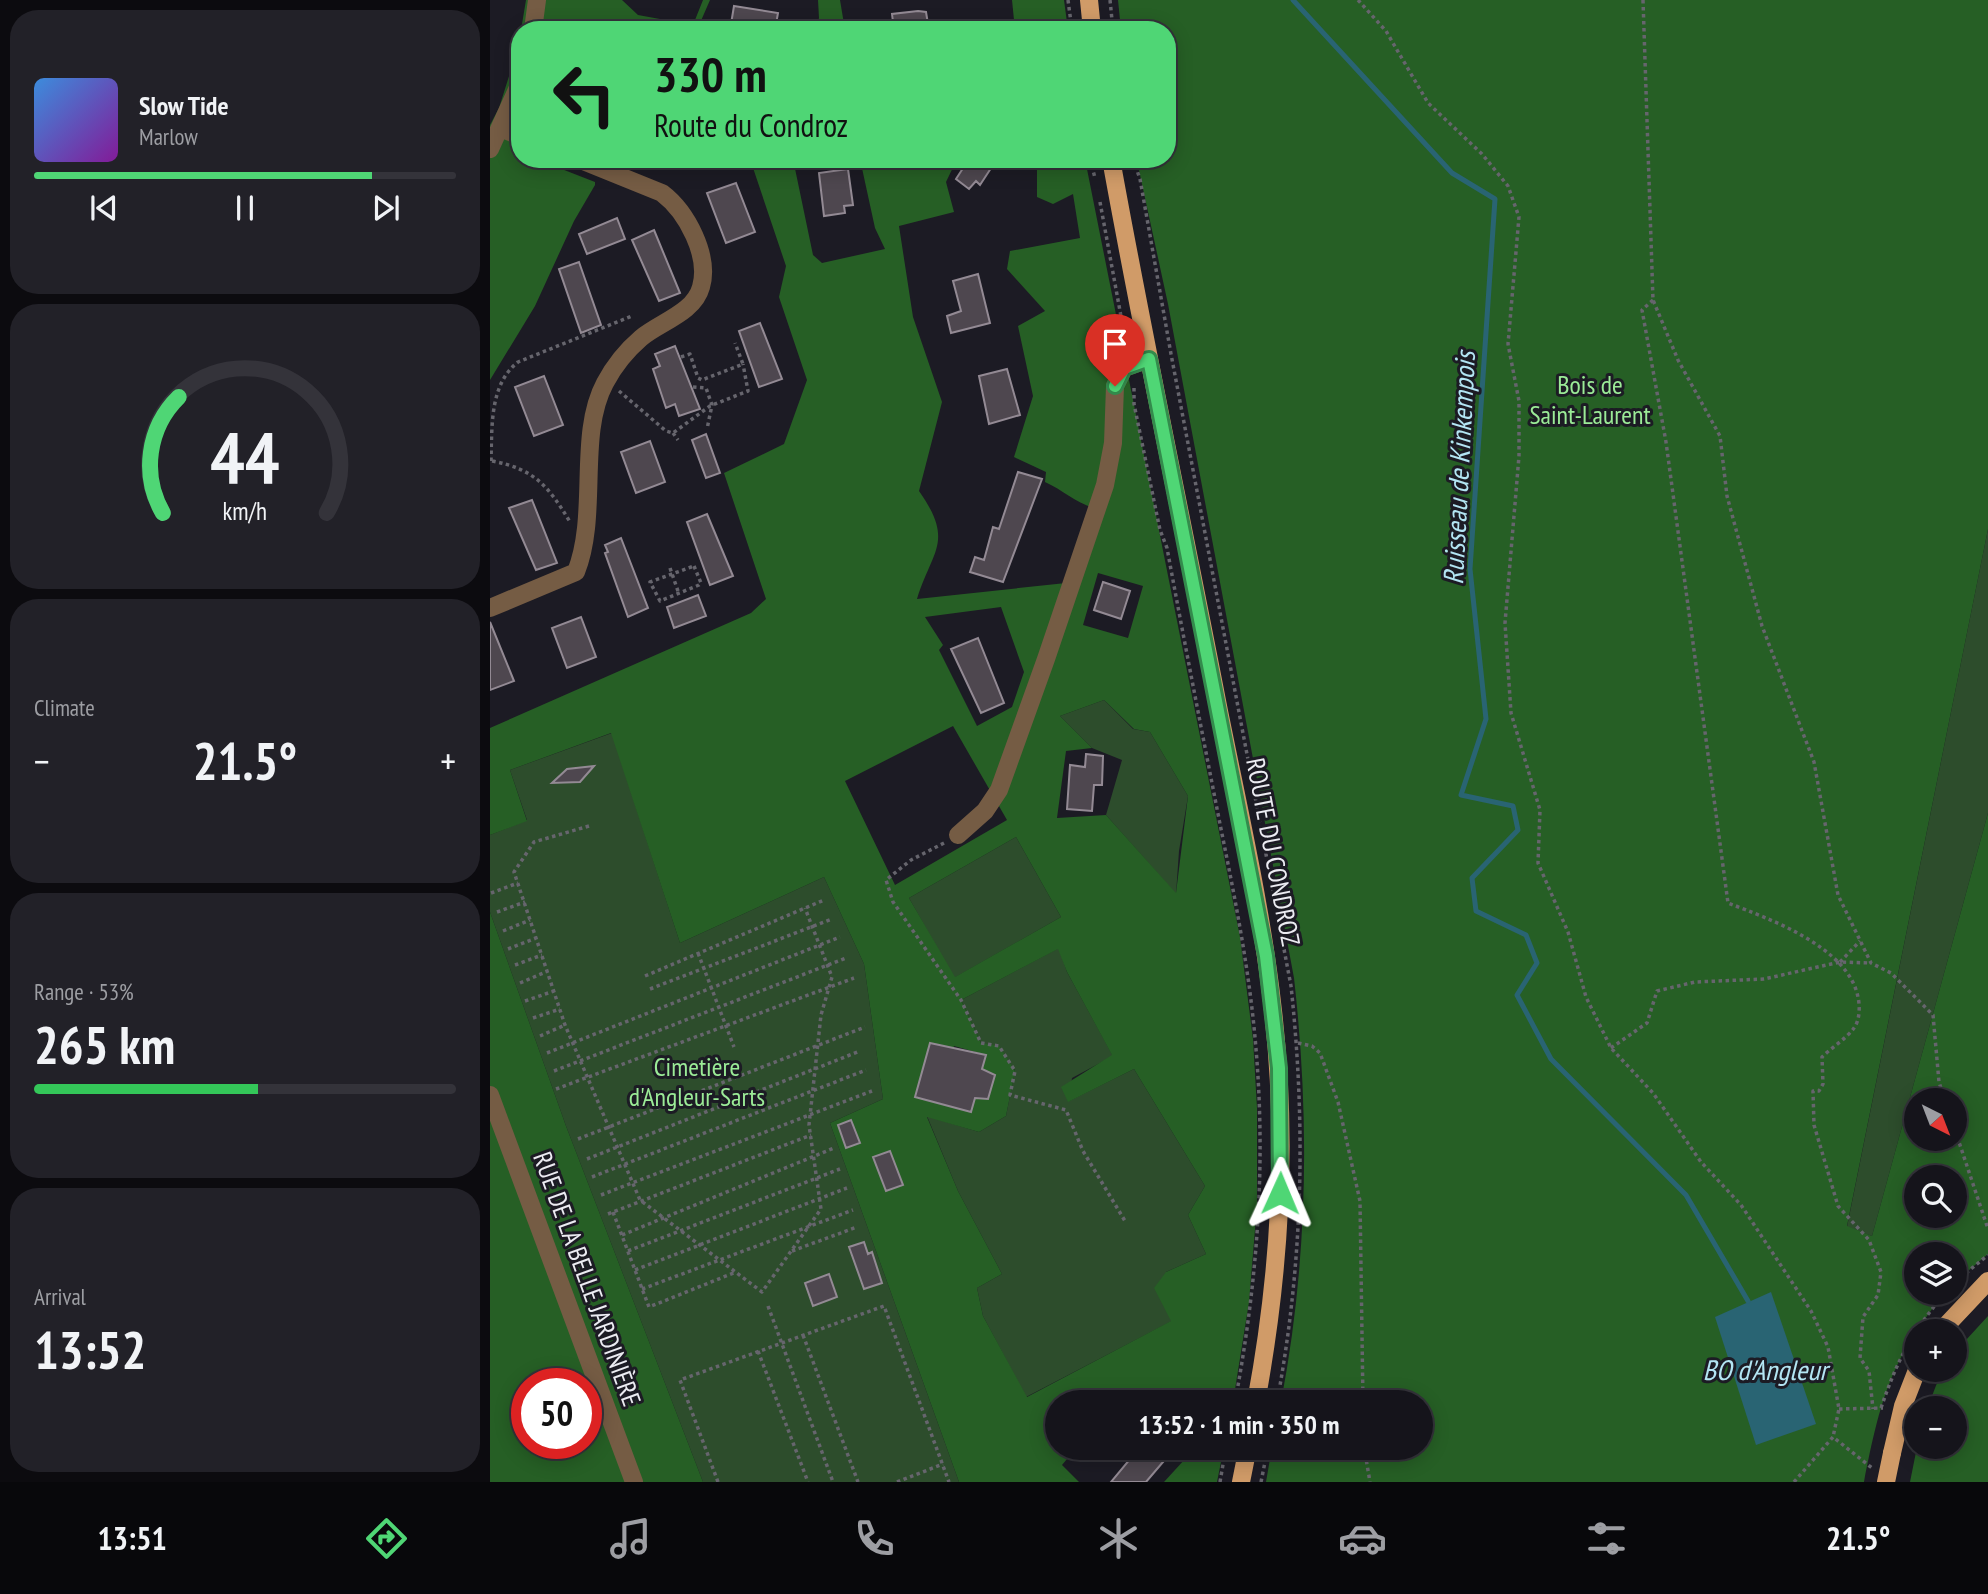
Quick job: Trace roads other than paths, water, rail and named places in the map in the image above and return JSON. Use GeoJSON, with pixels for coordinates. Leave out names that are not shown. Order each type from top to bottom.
{"type":"FeatureCollection","features":[{"type":"Feature","properties":{"kind":"main road"},"geometry":{"type":"LineString","coordinates":[[1089,0],[1091,21]]}},
{"type":"Feature","properties":{"kind":"main road","name":"ROUTE DU CONDROZ"},"geometry":{"type":"LineString","coordinates":[[1113,168],[1255,896],[1276,1043],[1281,1150],[1279,1217],[1271,1310],[1258,1390]]}},
{"type":"Feature","properties":{"kind":"main road"},"geometry":{"type":"LineString","coordinates":[[1952,1319],[1988,1281]]}},
{"type":"Feature","properties":{"kind":"main road"},"geometry":{"type":"LineString","coordinates":[[1883,1478],[1912,1382]]}},
{"type":"Feature","properties":{"kind":"main road"},"geometry":{"type":"LineString","coordinates":[[1241,1482],[1245,1460]]}},
{"type":"Feature","properties":{"kind":"street"},"geometry":{"type":"LineString","coordinates":[[534,21],[537,0]]}},
{"type":"Feature","properties":{"kind":"street"},"geometry":{"type":"LineString","coordinates":[[490,149],[511,103]]}},
{"type":"Feature","properties":{"kind":"street"},"geometry":{"type":"LineString","coordinates":[[500,128],[511,132]]}},
{"type":"Feature","properties":{"kind":"street"},"geometry":{"type":"LineString","coordinates":[[490,608],[576,572],[586,534],[593,427],[604,386],[627,352],[642,337],[691,305],[701,289],[703,270],[690,227],[673,201],[600,168]]}},
{"type":"Feature","properties":{"kind":"street"},"geometry":{"type":"LineString","coordinates":[[958,835],[985,811],[1008,766],[1105,485],[1113,443],[1115,386],[1124,368],[1149,359]]}},
{"type":"Feature","properties":{"kind":"street","name":"RUE DE LA BELLE JARDINIÈRE"},"geometry":{"type":"LineString","coordinates":[[490,1095],[634,1482]]}},
{"type":"Feature","properties":{"kind":"water","name":"BO d'Angleur"},"geometry":{"type":"Polygon","coordinates":[[[1771,1292],[1816,1424],[1756,1445],[1715,1317],[1771,1292]]]}},
{"type":"Feature","properties":{"kind":"waterway","name":"Ruisseau de Kinkempois"},"geometry":{"type":"LineString","coordinates":[[1293,0],[1452,173],[1495,199],[1470,569],[1486,719],[1461,795],[1513,806],[1518,830],[1472,878],[1476,911],[1526,935],[1537,963],[1517,995],[1551,1059],[1686,1195],[1748,1301]]}},
{"type":"Feature","properties":{"kind":"park label","name":"Bois de Saint-Laurent"},"geometry":{"type":"Point","coordinates":[1590,400]}},
{"type":"Feature","properties":{"kind":"park label","name":"Cimetière d'Angleur-Sarts"},"geometry":{"type":"Point","coordinates":[697,1082]}}]}
